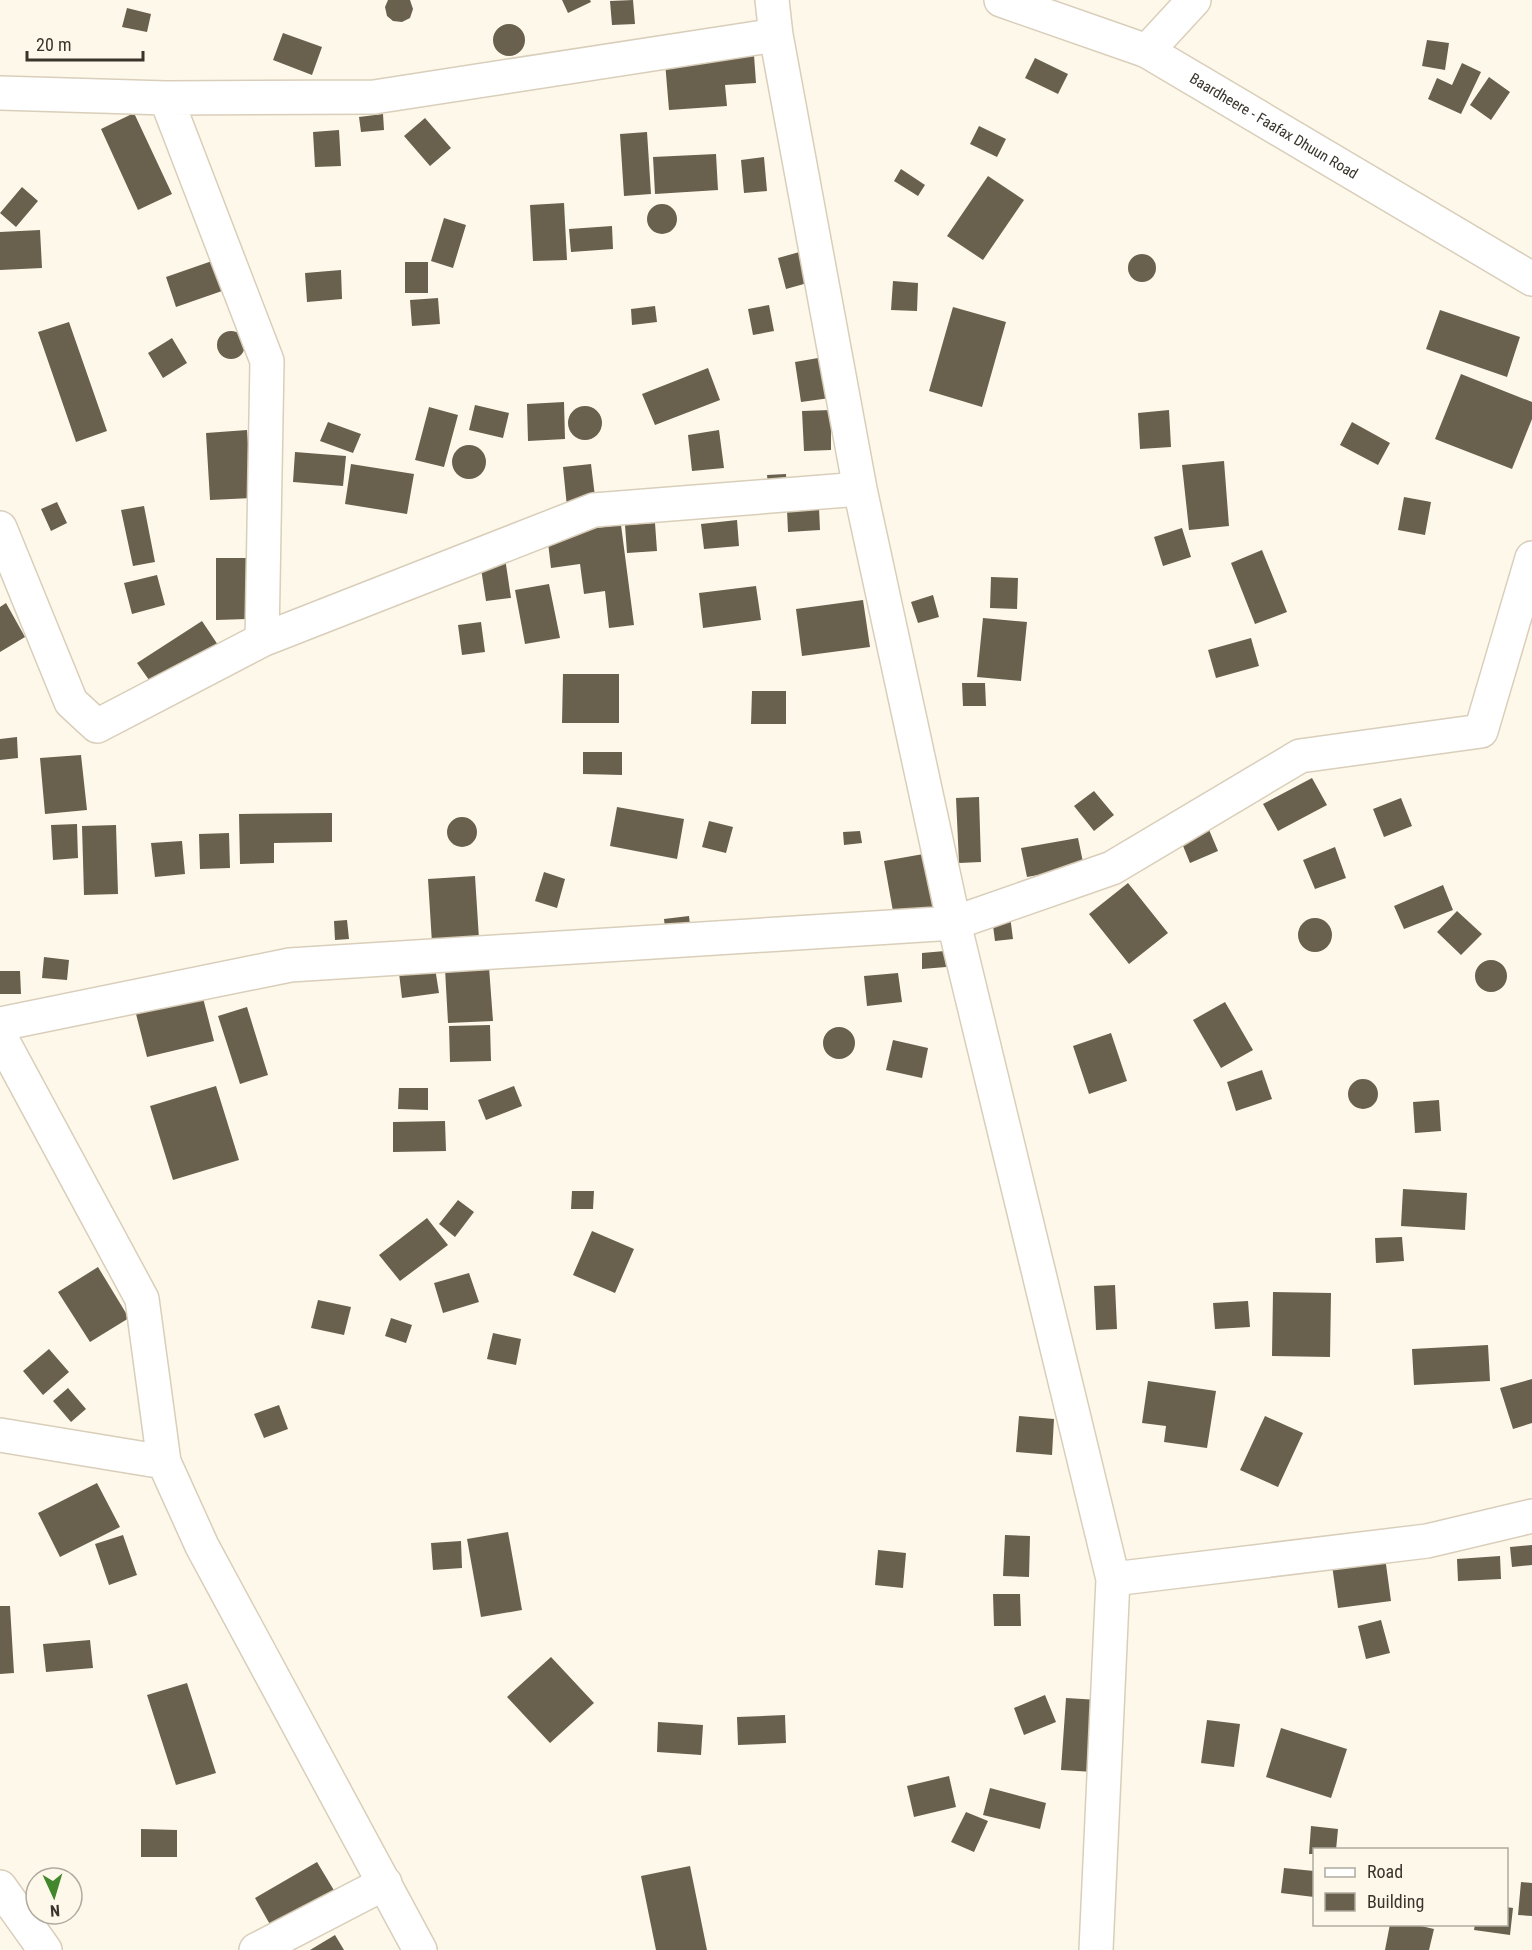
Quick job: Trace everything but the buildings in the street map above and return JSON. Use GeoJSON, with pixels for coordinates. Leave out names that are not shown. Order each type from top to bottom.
{"type":"FeatureCollection","features":[{"type":"Feature","properties":{"kind":"street"},"geometry":{"type":"LineString","coordinates":[[772,0],[776,35],[860,489],[954,923],[1113,1579],[1096,1950]]}},
{"type":"Feature","properties":{"kind":"street","name":"Baardheere - Faafax Dhuun Road"},"geometry":{"type":"LineString","coordinates":[[1001,0],[1147,51],[1532,279]]}},
{"type":"Feature","properties":{"kind":"street"},"geometry":{"type":"LineString","coordinates":[[1147,51],[1194,0]]}},
{"type":"Feature","properties":{"kind":"street"},"geometry":{"type":"LineString","coordinates":[[0,93],[166,98],[374,97],[776,35]]}},
{"type":"Feature","properties":{"kind":"street"},"geometry":{"type":"LineString","coordinates":[[166,98],[267,361],[262,640]]}},
{"type":"Feature","properties":{"kind":"street"},"geometry":{"type":"LineString","coordinates":[[0,528],[71,702],[98,726],[262,640],[594,510],[860,489]]}},
{"type":"Feature","properties":{"kind":"street"},"geometry":{"type":"LineString","coordinates":[[0,1024],[290,965],[954,923],[1112,868],[1300,756],[1481,730],[1532,558]]}},
{"type":"Feature","properties":{"kind":"street"},"geometry":{"type":"LineString","coordinates":[[0,1036],[142,1299],[164,1462],[202,1546],[420,1950]]}},
{"type":"Feature","properties":{"kind":"street"},"geometry":{"type":"LineString","coordinates":[[0,1435],[164,1462]]}},
{"type":"Feature","properties":{"kind":"street"},"geometry":{"type":"LineString","coordinates":[[1113,1579],[1427,1541],[1532,1516]]}},
{"type":"Feature","properties":{"kind":"street"},"geometry":{"type":"LineString","coordinates":[[256,1950],[385,1883]]}},
{"type":"Feature","properties":{"kind":"street"},"geometry":{"type":"LineString","coordinates":[[0,1887],[45,1950]]}}]}
